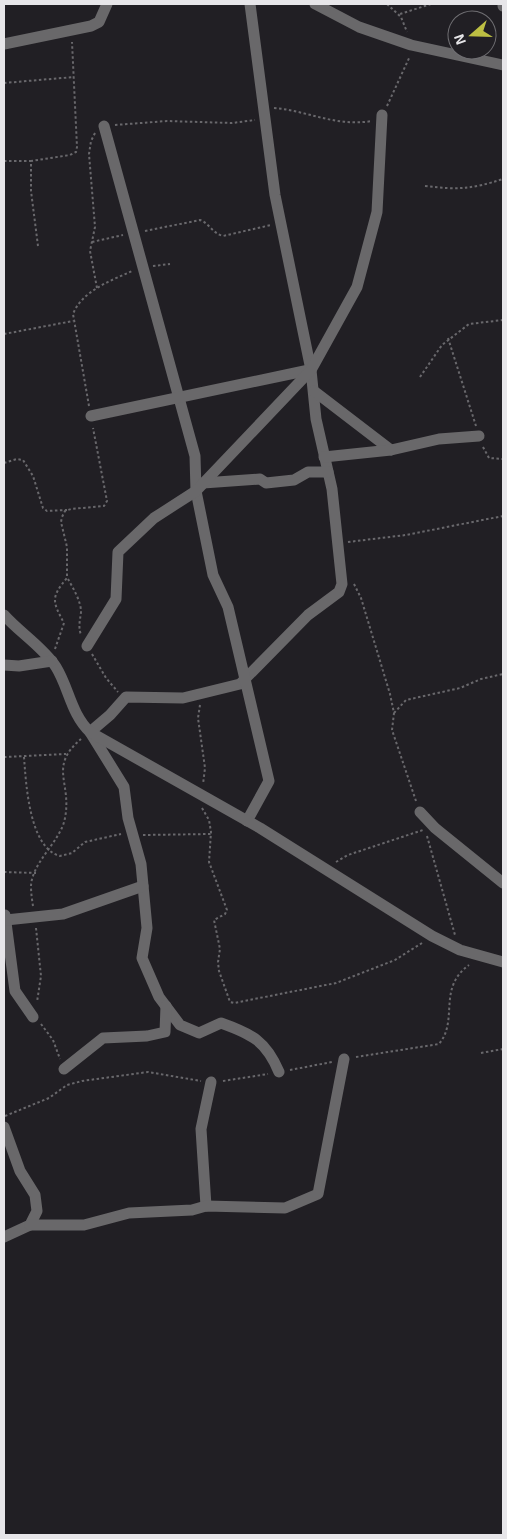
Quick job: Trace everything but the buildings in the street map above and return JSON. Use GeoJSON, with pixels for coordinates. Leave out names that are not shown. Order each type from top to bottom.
{"type":"FeatureCollection","features":[{"type":"Feature","properties":{"kind":"street"},"geometry":{"type":"LineString","coordinates":[[4,44],[96,24],[107,4]]}},
{"type":"Feature","properties":{"kind":"street"},"geometry":{"type":"LineString","coordinates":[[90,732],[126,697],[160,699],[208,694],[240,684],[308,615],[339,592],[342,584],[341,563],[328,472],[316,419],[311,370],[280,222],[250,4]]}},
{"type":"Feature","properties":{"kind":"street"},"geometry":{"type":"LineString","coordinates":[[315,4],[359,27],[415,46],[503,65]]}},
{"type":"Feature","properties":{"kind":"street"},"geometry":{"type":"LineString","coordinates":[[87,646],[116,599],[118,552],[154,518],[200,487],[311,370],[357,287],[360,278],[378,212],[382,115]]}},
{"type":"Feature","properties":{"kind":"street"},"geometry":{"type":"LineString","coordinates":[[104,126],[195,456],[213,575],[228,607],[244,680],[270,781],[248,821]]}},
{"type":"Feature","properties":{"kind":"street"},"geometry":{"type":"LineString","coordinates":[[91,416],[311,370]]}},
{"type":"Feature","properties":{"kind":"street"},"geometry":{"type":"LineString","coordinates":[[314,391],[391,450]]}},
{"type":"Feature","properties":{"kind":"street"},"geometry":{"type":"LineString","coordinates":[[324,457],[391,450],[439,439],[479,436]]}},
{"type":"Feature","properties":{"kind":"street"},"geometry":{"type":"LineString","coordinates":[[200,487],[260,479],[266,483],[294,480],[308,472],[328,472]]}},
{"type":"Feature","properties":{"kind":"street"},"geometry":{"type":"LineString","coordinates":[[4,615],[52,661],[62,677],[79,720],[90,732],[124,787],[128,818],[140,864],[143,886],[147,928],[142,958],[166,1006],[180,1025],[198,1033],[221,1023],[246,1032],[271,1053],[279,1072]]}},
{"type":"Feature","properties":{"kind":"street"},"geometry":{"type":"LineString","coordinates":[[4,665],[19,666],[52,661]]}},
{"type":"Feature","properties":{"kind":"street"},"geometry":{"type":"LineString","coordinates":[[90,732],[203,794],[432,936],[460,950],[503,962]]}},
{"type":"Feature","properties":{"kind":"street"},"geometry":{"type":"LineString","coordinates":[[420,812],[435,828],[503,883]]}},
{"type":"Feature","properties":{"kind":"street"},"geometry":{"type":"LineString","coordinates":[[33,1017],[16,991],[5,917],[63,914],[143,886]]}},
{"type":"Feature","properties":{"kind":"street"},"geometry":{"type":"LineString","coordinates":[[64,1069],[103,1038],[147,1036],[165,1032],[166,1006]]}},
{"type":"Feature","properties":{"kind":"street"},"geometry":{"type":"LineString","coordinates":[[4,1237],[30,1225],[84,1225],[129,1213],[192,1210],[206,1206],[285,1208],[318,1194],[344,1059]]}},
{"type":"Feature","properties":{"kind":"street"},"geometry":{"type":"LineString","coordinates":[[206,1206],[201,1129],[211,1082]]}},
{"type":"Feature","properties":{"kind":"street"},"geometry":{"type":"LineString","coordinates":[[4,1127],[20,1171],[35,1196],[37,1211],[30,1225]]}},
{"type":"Feature","properties":{"kind":"path"},"geometry":{"type":"LineString","coordinates":[[97,288],[90,251],[95,227],[90,148],[94,134],[104,126],[167,121],[232,123],[264,113],[289,109],[346,124],[373,121],[382,115],[415,46],[399,14],[387,4]]}},
{"type":"Feature","properties":{"kind":"path"},"geometry":{"type":"LineString","coordinates":[[399,14],[431,4]]}},
{"type":"Feature","properties":{"kind":"path"},"geometry":{"type":"LineString","coordinates":[[4,161],[31,161],[70,155],[76,152],[71,29]]}},
{"type":"Feature","properties":{"kind":"path"},"geometry":{"type":"LineString","coordinates":[[4,83],[74,77]]}},
{"type":"Feature","properties":{"kind":"path"},"geometry":{"type":"LineString","coordinates":[[31,161],[31,191],[38,246]]}},
{"type":"Feature","properties":{"kind":"path"},"geometry":{"type":"LineString","coordinates":[[425,186],[453,189],[476,188],[503,179]]}},
{"type":"Feature","properties":{"kind":"path"},"geometry":{"type":"LineString","coordinates":[[92,242],[200,220],[206,222],[216,234],[223,236],[280,222]]}},
{"type":"Feature","properties":{"kind":"path"},"geometry":{"type":"LineString","coordinates":[[4,463],[17,459],[28,465],[43,508],[47,511],[104,506],[107,501],[73,321],[76,308],[97,288],[143,266],[170,264]]}},
{"type":"Feature","properties":{"kind":"path"},"geometry":{"type":"LineString","coordinates":[[420,376],[434,353],[448,338],[469,324],[503,320]]}},
{"type":"Feature","properties":{"kind":"path"},"geometry":{"type":"LineString","coordinates":[[4,334],[73,321]]}},
{"type":"Feature","properties":{"kind":"path"},"geometry":{"type":"LineString","coordinates":[[448,338],[485,454],[489,458],[503,459]]}},
{"type":"Feature","properties":{"kind":"path"},"geometry":{"type":"LineString","coordinates":[[52,661],[64,623],[54,605],[55,592],[67,578],[67,547],[60,522],[65,511],[71,509]]}},
{"type":"Feature","properties":{"kind":"path"},"geometry":{"type":"LineString","coordinates":[[338,543],[406,535],[503,516]]}},
{"type":"Feature","properties":{"kind":"path"},"geometry":{"type":"LineString","coordinates":[[341,563],[361,598],[394,713],[392,730],[420,812]]}},
{"type":"Feature","properties":{"kind":"path"},"geometry":{"type":"LineString","coordinates":[[394,713],[406,700],[460,688],[481,679],[503,674]]}},
{"type":"Feature","properties":{"kind":"path"},"geometry":{"type":"LineString","coordinates":[[208,694],[198,710],[199,732],[205,768],[202,811],[209,820],[211,832],[209,862],[227,910],[225,914],[214,920],[220,949],[218,962],[230,1002],[234,1003],[336,984],[395,960],[432,936]]}},
{"type":"Feature","properties":{"kind":"path"},"geometry":{"type":"LineString","coordinates":[[4,757],[66,754]]}},
{"type":"Feature","properties":{"kind":"path"},"geometry":{"type":"LineString","coordinates":[[24,757],[27,794],[36,829],[47,850]]}},
{"type":"Feature","properties":{"kind":"path"},"geometry":{"type":"LineString","coordinates":[[325,869],[348,855],[425,830],[460,950]]}},
{"type":"Feature","properties":{"kind":"path"},"geometry":{"type":"LineString","coordinates":[[4,872],[36,873]]}},
{"type":"Feature","properties":{"kind":"path"},"geometry":{"type":"LineString","coordinates":[[481,1053],[503,1049]]}}]}
